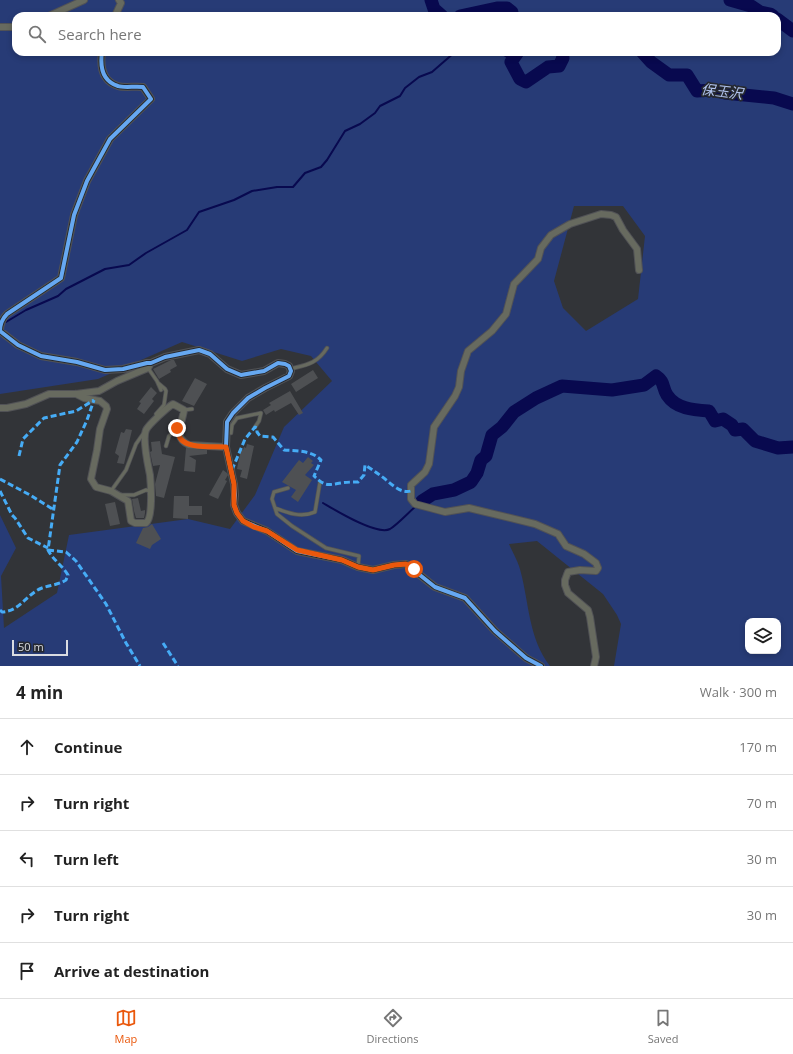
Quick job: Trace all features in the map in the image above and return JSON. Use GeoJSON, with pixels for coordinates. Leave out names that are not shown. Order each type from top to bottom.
{"type":"FeatureCollection","features":[{"type":"Feature","properties":{"kind":"street"},"geometry":{"type":"LineString","coordinates":[[58,12],[84,0]]}},
{"type":"Feature","properties":{"kind":"street"},"geometry":{"type":"LineString","coordinates":[[118,12],[121,3],[119,0]]}},
{"type":"Feature","properties":{"kind":"street"},"geometry":{"type":"LineString","coordinates":[[0,27],[12,27]]}},
{"type":"Feature","properties":{"kind":"street"},"geometry":{"type":"LineString","coordinates":[[102,56],[102,71],[106,78],[118,87],[143,87],[151,99],[110,140],[87,181],[74,215],[61,278],[7,314],[3,318],[0,325],[0,331],[18,345],[41,356],[77,362],[105,370],[123,369],[147,362],[149,365]]}},
{"type":"Feature","properties":{"kind":"street"},"geometry":{"type":"LineString","coordinates":[[594,666],[596,657],[588,610],[568,593],[565,580],[568,572],[580,570],[596,571],[598,568],[596,563],[584,554],[566,546],[558,534],[535,524],[469,508],[444,512],[415,504],[411,499],[411,485],[421,476],[429,464],[434,427],[455,396],[459,387],[461,372],[468,351],[492,331],[506,314],[514,284],[538,259],[541,248],[551,235],[576,222],[601,214],[611,215],[616,217],[623,230],[637,249],[639,270]]}},
{"type":"Feature","properties":{"kind":"street"},"geometry":{"type":"LineString","coordinates":[[0,408],[26,404],[49,394],[76,394],[99,391],[165,357],[199,350],[210,354],[227,369],[241,375],[264,371],[278,363],[285,364],[291,371],[289,376],[248,398],[227,422],[226,447],[234,484],[234,505],[237,513],[243,521],[254,527],[267,531],[297,550],[342,560],[358,567],[373,570],[406,564],[435,587],[465,598],[495,631],[526,658],[541,666]]}},
{"type":"Feature","properties":{"kind":"street"},"geometry":{"type":"LineString","coordinates":[[76,394],[84,398],[100,401],[106,406],[107,409],[100,429],[90,479],[96,487],[111,491],[128,501],[132,521],[135,524],[148,522],[149,518],[150,477],[145,447],[146,430],[168,407],[173,404],[184,410],[179,434],[181,439],[189,445],[226,447]]}},
{"type":"Feature","properties":{"kind":"lane"},"geometry":{"type":"LineString","coordinates":[[290,369],[312,364],[324,353],[327,348]]}},
{"type":"Feature","properties":{"kind":"lane"},"geometry":{"type":"LineString","coordinates":[[149,365],[161,390]]}},
{"type":"Feature","properties":{"kind":"lane"},"geometry":{"type":"LineString","coordinates":[[158,384],[166,391],[164,405],[156,414],[158,417]]}},
{"type":"Feature","properties":{"kind":"lane"},"geometry":{"type":"LineString","coordinates":[[184,410],[192,409]]}},
{"type":"Feature","properties":{"kind":"lane"},"geometry":{"type":"LineString","coordinates":[[226,432],[230,433],[232,425],[237,418],[261,413],[259,421],[254,427]]}},
{"type":"Feature","properties":{"kind":"lane"},"geometry":{"type":"LineString","coordinates":[[166,446],[169,436],[181,425]]}},
{"type":"Feature","properties":{"kind":"lane"},"geometry":{"type":"LineString","coordinates":[[111,491],[126,470],[136,444],[146,430]]}},
{"type":"Feature","properties":{"kind":"lane"},"geometry":{"type":"LineString","coordinates":[[275,508],[291,514],[299,515],[308,515],[314,512],[320,482]]}},
{"type":"Feature","properties":{"kind":"lane"},"geometry":{"type":"LineString","coordinates":[[288,488],[274,492],[272,499],[277,514],[292,526],[326,548],[359,556],[358,567]]}},
{"type":"Feature","properties":{"kind":"lane"},"geometry":{"type":"LineString","coordinates":[[119,495],[134,495],[146,490],[150,491]]}},
{"type":"Feature","properties":{"kind":"shaded area"},"geometry":{"type":"Polygon","coordinates":[[[0,0],[793,0],[793,666],[614,666],[621,624],[617,615],[603,594],[537,541],[509,544],[520,569],[534,633],[543,656],[550,666],[0,666],[0,515],[16,548],[1,576],[4,628],[57,593],[69,535],[188,519],[230,529],[255,495],[284,427],[332,381],[311,356],[281,349],[242,361],[182,342],[98,379],[0,394],[0,0]],[[574,206],[554,281],[563,308],[586,331],[638,299],[645,236],[623,206],[574,206]]]}},
{"type":"Feature","properties":{"kind":"building"},"geometry":{"type":"Polygon","coordinates":[[[174,360],[177,366],[170,370],[171,372],[159,379],[153,369],[174,360]]]}},
{"type":"Feature","properties":{"kind":"building"},"geometry":{"type":"Polygon","coordinates":[[[313,370],[318,378],[296,392],[291,384],[313,370]]]}},
{"type":"Feature","properties":{"kind":"building"},"geometry":{"type":"Polygon","coordinates":[[[195,378],[207,384],[194,406],[182,401],[195,378]]]}},
{"type":"Feature","properties":{"kind":"building"},"geometry":{"type":"Polygon","coordinates":[[[151,387],[157,393],[152,399],[154,401],[144,414],[137,409],[141,403],[139,402],[151,387]]]}},
{"type":"Feature","properties":{"kind":"building"},"geometry":{"type":"Polygon","coordinates":[[[290,391],[303,413],[299,415],[291,403],[266,415],[263,410],[271,405],[269,403],[290,391]]]}},
{"type":"Feature","properties":{"kind":"building"},"geometry":{"type":"Polygon","coordinates":[[[126,429],[132,430],[124,464],[117,463],[119,456],[115,453],[121,432],[124,433],[126,429]]]}},
{"type":"Feature","properties":{"kind":"building"},"geometry":{"type":"Polygon","coordinates":[[[160,441],[162,454],[175,457],[164,498],[156,496],[155,484],[160,465],[153,466],[150,452],[152,451],[151,442],[160,441]]]}},
{"type":"Feature","properties":{"kind":"building"},"geometry":{"type":"Polygon","coordinates":[[[247,444],[254,446],[247,479],[240,477],[242,470],[237,469],[241,449],[243,450],[244,447],[246,448],[247,444]]]}},
{"type":"Feature","properties":{"kind":"building"},"geometry":{"type":"Polygon","coordinates":[[[186,448],[207,450],[207,454],[189,456],[196,460],[195,472],[184,471],[186,448]]]}},
{"type":"Feature","properties":{"kind":"building"},"geometry":{"type":"Polygon","coordinates":[[[308,457],[313,461],[311,463],[314,465],[305,475],[312,480],[298,502],[291,497],[296,490],[282,482],[299,460],[303,463],[308,457]]]}},
{"type":"Feature","properties":{"kind":"building"},"geometry":{"type":"Polygon","coordinates":[[[223,470],[228,475],[225,480],[227,481],[218,499],[209,495],[223,470]]]}},
{"type":"Feature","properties":{"kind":"building"},"geometry":{"type":"Polygon","coordinates":[[[174,496],[189,496],[189,506],[202,506],[202,515],[188,515],[188,519],[173,518],[174,496]]]}},
{"type":"Feature","properties":{"kind":"building"},"geometry":{"type":"Polygon","coordinates":[[[138,498],[141,511],[145,510],[144,518],[136,518],[132,499],[138,498]]]}},
{"type":"Feature","properties":{"kind":"building"},"geometry":{"type":"Polygon","coordinates":[[[115,502],[120,524],[110,526],[105,504],[115,502]]]}},
{"type":"Feature","properties":{"kind":"building"},"geometry":{"type":"Polygon","coordinates":[[[152,524],[161,539],[152,545],[150,549],[136,543],[143,528],[152,524]]]}},
{"type":"Feature","properties":{"kind":"waterway","name":"保玉沢"},"geometry":{"type":"LineString","coordinates":[[431,0],[434,9],[437,12]]}},
{"type":"Feature","properties":{"kind":"waterway"},"geometry":{"type":"LineString","coordinates":[[730,0],[751,6],[760,12]]}},
{"type":"Feature","properties":{"kind":"waterway","name":"保玉沢"},"geometry":{"type":"LineString","coordinates":[[478,12],[497,8],[507,8],[512,12]]}},
{"type":"Feature","properties":{"kind":"waterway"},"geometry":{"type":"LineString","coordinates":[[781,22],[793,31]]}},
{"type":"Feature","properties":{"kind":"waterway"},"geometry":{"type":"LineString","coordinates":[[6,322],[26,310],[58,296],[66,289],[105,269],[129,265],[146,253],[187,230],[199,212],[234,200],[252,191],[277,187],[293,187],[305,173],[321,167],[345,131],[360,124],[375,113],[380,106],[400,96],[405,88],[419,77],[432,72],[450,56]]}},
{"type":"Feature","properties":{"kind":"waterway"},"geometry":{"type":"LineString","coordinates":[[506,56],[512,60]]}},
{"type":"Feature","properties":{"kind":"waterway","name":"保玉沢"},"geometry":{"type":"LineString","coordinates":[[515,56],[511,62],[520,79],[526,82],[548,67],[559,66],[563,56]]}},
{"type":"Feature","properties":{"kind":"waterway","name":"保玉沢"},"geometry":{"type":"LineString","coordinates":[[646,56],[651,62],[669,75],[687,75],[697,91],[714,90],[725,93],[774,98],[793,104]]}},
{"type":"Feature","properties":{"kind":"waterway"},"geometry":{"type":"LineString","coordinates":[[422,501],[433,494],[454,490],[471,482],[477,473],[481,460],[486,456],[492,435],[502,427],[514,412],[536,398],[562,386],[612,390],[644,385],[656,376],[661,380],[667,395],[671,400],[680,406],[709,411],[715,421],[723,419],[732,425],[735,430],[743,429],[755,441],[778,448],[793,447]]}},
{"type":"Feature","properties":{"kind":"waterway"},"geometry":{"type":"LineString","coordinates":[[323,503],[366,526],[384,530],[393,527],[416,506]]}},
{"type":"Feature","properties":{"kind":"marked path"},"geometry":{"type":"LineString","coordinates":[[19,456],[23,439],[44,418],[76,411],[94,400]]}},
{"type":"Feature","properties":{"kind":"marked path"},"geometry":{"type":"LineString","coordinates":[[0,610],[2,612],[14,609],[36,591],[66,580],[68,575],[52,557],[48,550],[60,465],[77,442],[94,400]]}},
{"type":"Feature","properties":{"kind":"marked path"},"geometry":{"type":"LineString","coordinates":[[232,470],[245,439],[255,427],[257,428],[257,432],[260,436],[273,437],[284,450],[313,454],[321,460],[314,476],[324,484],[329,485],[345,482],[358,482],[364,475],[365,465],[395,487],[403,491],[411,491]]}},
{"type":"Feature","properties":{"kind":"marked path"},"geometry":{"type":"LineString","coordinates":[[0,479],[54,510]]}},
{"type":"Feature","properties":{"kind":"marked path"},"geometry":{"type":"LineString","coordinates":[[0,491],[12,515],[28,538],[48,548]]}},
{"type":"Feature","properties":{"kind":"marked path"},"geometry":{"type":"LineString","coordinates":[[48,550],[66,552],[76,561],[106,604],[126,643],[140,666]]}},
{"type":"Feature","properties":{"kind":"marked path"},"geometry":{"type":"LineString","coordinates":[[163,643],[178,666]]}},
{"type":"Feature","properties":{"kind":"cycle path"},"geometry":{"type":"LineString","coordinates":[[102,56],[101,63],[103,72],[108,81],[120,87],[143,87],[151,99],[110,139],[87,181],[74,215],[61,278],[7,314],[0,326],[0,331],[18,345],[41,356],[77,362],[105,370],[123,369],[151,363],[165,357],[199,350],[210,354],[227,369],[241,375],[264,371],[278,363],[289,366],[291,371],[289,376],[248,398],[233,413],[227,422],[226,447],[234,484],[234,505],[237,513],[243,521],[267,531],[297,551],[342,560],[358,567],[373,570],[406,564],[435,587],[465,598],[495,631],[526,658],[541,666]]}},
{"type":"Feature","properties":{"kind":"route"},"geometry":{"type":"LineString","coordinates":[[177,428],[181,425],[179,434],[181,439],[189,445],[226,447],[234,484],[234,505],[237,513],[243,521],[254,527],[267,531],[297,550],[342,560],[358,567],[373,570],[406,564],[414,569]]}}]}
